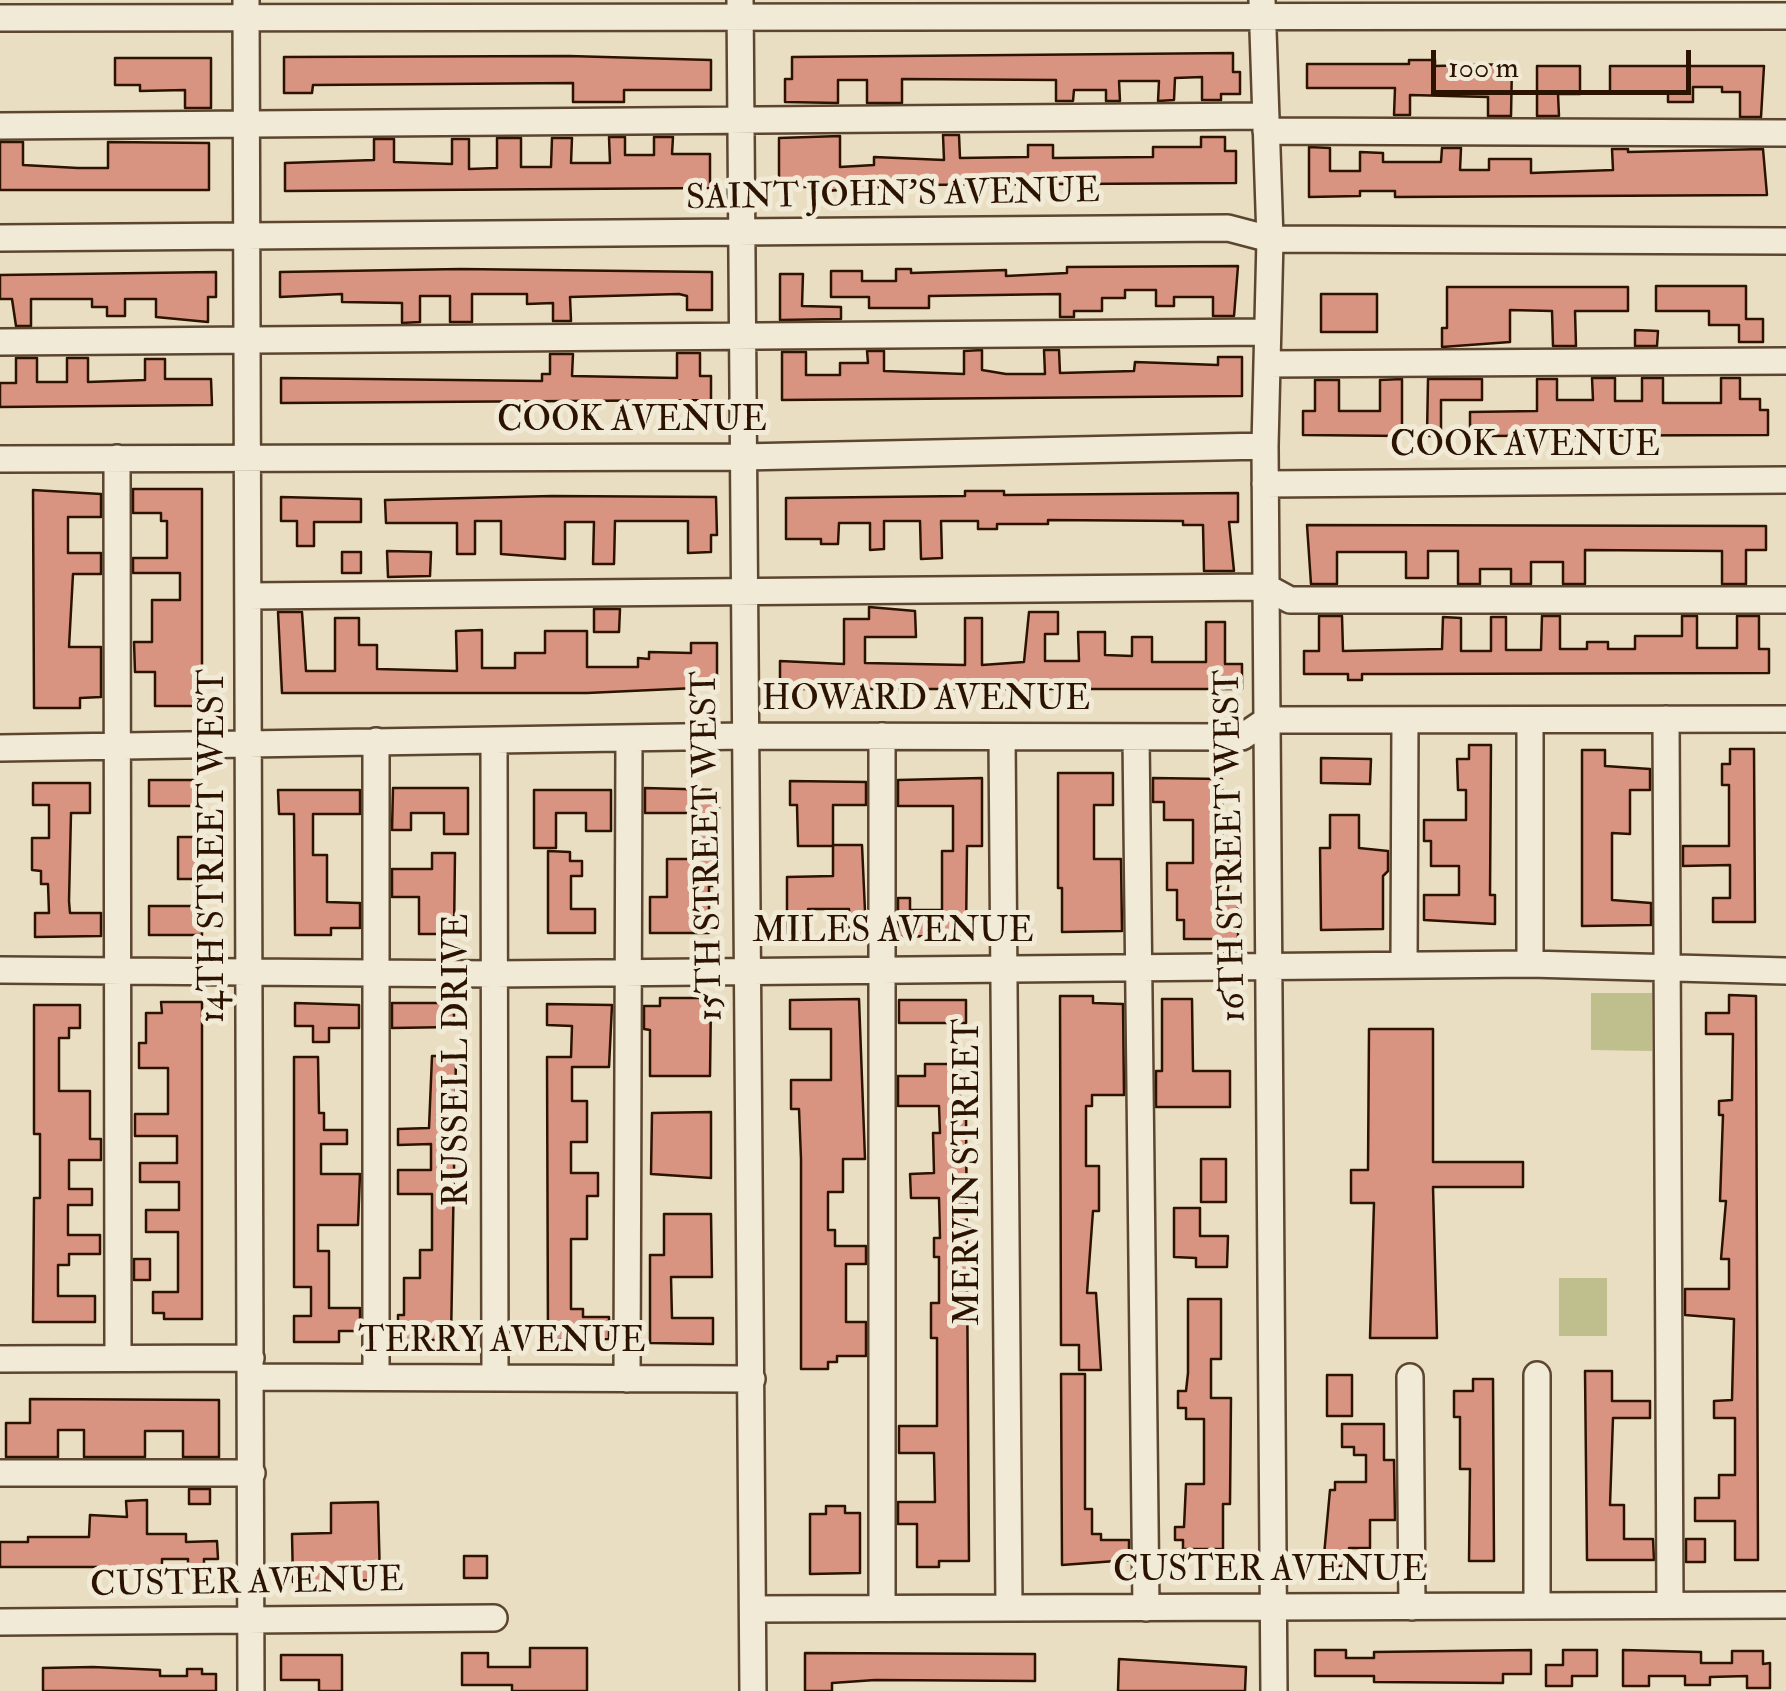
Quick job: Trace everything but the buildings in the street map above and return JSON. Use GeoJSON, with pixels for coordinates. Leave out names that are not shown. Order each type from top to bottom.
{"type":"FeatureCollection","features":[{"type":"Feature","properties":{"kind":"street"},"geometry":{"type":"LineString","coordinates":[[0,18],[246,9],[1262,7],[1786,16]]}},
{"type":"Feature","properties":{"kind":"street","name":"16TH STREET WEST"},"geometry":{"type":"LineString","coordinates":[[1262,7],[1270,239],[1265,484],[1274,1691]]}},
{"type":"Feature","properties":{"kind":"street","name":"14TH STREET WEST"},"geometry":{"type":"LineString","coordinates":[[246,9],[251,1691]]}},
{"type":"Feature","properties":{"kind":"street","name":"15TH STREET WEST"},"geometry":{"type":"LineString","coordinates":[[740,10],[752,1691]]}},
{"type":"Feature","properties":{"kind":"street"},"geometry":{"type":"LineString","coordinates":[[0,126],[741,119],[1786,132]]}},
{"type":"Feature","properties":{"kind":"street","name":"SAINT JOHN'S AVENUE"},"geometry":{"type":"LineString","coordinates":[[0,238],[1228,228],[1270,239],[1786,241]]}},
{"type":"Feature","properties":{"kind":"street"},"geometry":{"type":"LineString","coordinates":[[0,342],[1268,332]]}},
{"type":"Feature","properties":{"kind":"street"},"geometry":{"type":"LineString","coordinates":[[1266,364],[1786,361]]}},
{"type":"Feature","properties":{"kind":"street","name":"COOK AVENUE"},"geometry":{"type":"LineString","coordinates":[[0,458],[742,457],[1265,446]]}},
{"type":"Feature","properties":{"kind":"street"},"geometry":{"type":"LineString","coordinates":[[116,458],[120,744],[118,1358]]}},
{"type":"Feature","properties":{"kind":"street","name":"COOK AVENUE"},"geometry":{"type":"LineString","coordinates":[[1265,484],[1786,480]]}},
{"type":"Feature","properties":{"kind":"street"},"geometry":{"type":"LineString","coordinates":[[249,596],[1266,587],[1290,600],[1786,600]]}},
{"type":"Feature","properties":{"kind":"street"},"geometry":{"type":"LineString","coordinates":[[1666,719],[1670,1605]]}},
{"type":"Feature","properties":{"kind":"street","name":"HOWARD AVENUE"},"geometry":{"type":"LineString","coordinates":[[0,748],[744,736],[1242,737],[1267,720],[1786,719]]}},
{"type":"Feature","properties":{"kind":"street"},"geometry":{"type":"LineString","coordinates":[[1404,965],[1405,720]]}},
{"type":"Feature","properties":{"kind":"street"},"geometry":{"type":"LineString","coordinates":[[1530,720],[1530,964]]}},
{"type":"Feature","properties":{"kind":"street"},"geometry":{"type":"LineString","coordinates":[[882,736],[882,1608]]}},
{"type":"Feature","properties":{"kind":"street","name":"MERVIN STREET"},"geometry":{"type":"LineString","coordinates":[[1002,737],[1008,1607]]}},
{"type":"Feature","properties":{"kind":"street"},"geometry":{"type":"LineString","coordinates":[[1136,737],[1146,1608]]}},
{"type":"Feature","properties":{"kind":"street"},"geometry":{"type":"LineString","coordinates":[[627,1378],[629,739]]}},
{"type":"Feature","properties":{"kind":"street"},"geometry":{"type":"LineString","coordinates":[[376,742],[376,1378]]}},
{"type":"Feature","properties":{"kind":"street","name":"RUSSELL DRIVE"},"geometry":{"type":"LineString","coordinates":[[494,743],[495,1378]]}},
{"type":"Feature","properties":{"kind":"street","name":"MILES AVENUE"},"geometry":{"type":"LineString","coordinates":[[0,970],[494,974],[1530,964],[1786,971]]}},
{"type":"Feature","properties":{"kind":"street","name":"TERRY AVENUE"},"geometry":{"type":"LineString","coordinates":[[0,1358],[118,1358],[376,1378],[752,1379]]}},
{"type":"Feature","properties":{"kind":"street"},"geometry":{"type":"LineString","coordinates":[[1537,1374],[1537,1604]]}},
{"type":"Feature","properties":{"kind":"street"},"geometry":{"type":"LineString","coordinates":[[1410,1376],[1412,1606]]}},
{"type":"Feature","properties":{"kind":"street"},"geometry":{"type":"LineString","coordinates":[[0,1473],[252,1473]]}},
{"type":"Feature","properties":{"kind":"street","name":"CUSTER AVENUE"},"geometry":{"type":"LineString","coordinates":[[754,1609],[1786,1605]]}},
{"type":"Feature","properties":{"kind":"street","name":"CUSTER AVENUE"},"geometry":{"type":"LineString","coordinates":[[0,1622],[494,1618]]}},
{"type":"Feature","properties":{"kind":"green space"},"geometry":{"type":"Polygon","coordinates":[[[1591,993],[1652,993],[1652,1051],[1591,1050],[1591,993]]]}},
{"type":"Feature","properties":{"kind":"green space"},"geometry":{"type":"Polygon","coordinates":[[[1559,1278],[1607,1278],[1607,1336],[1559,1336],[1559,1278]]]}}]}
